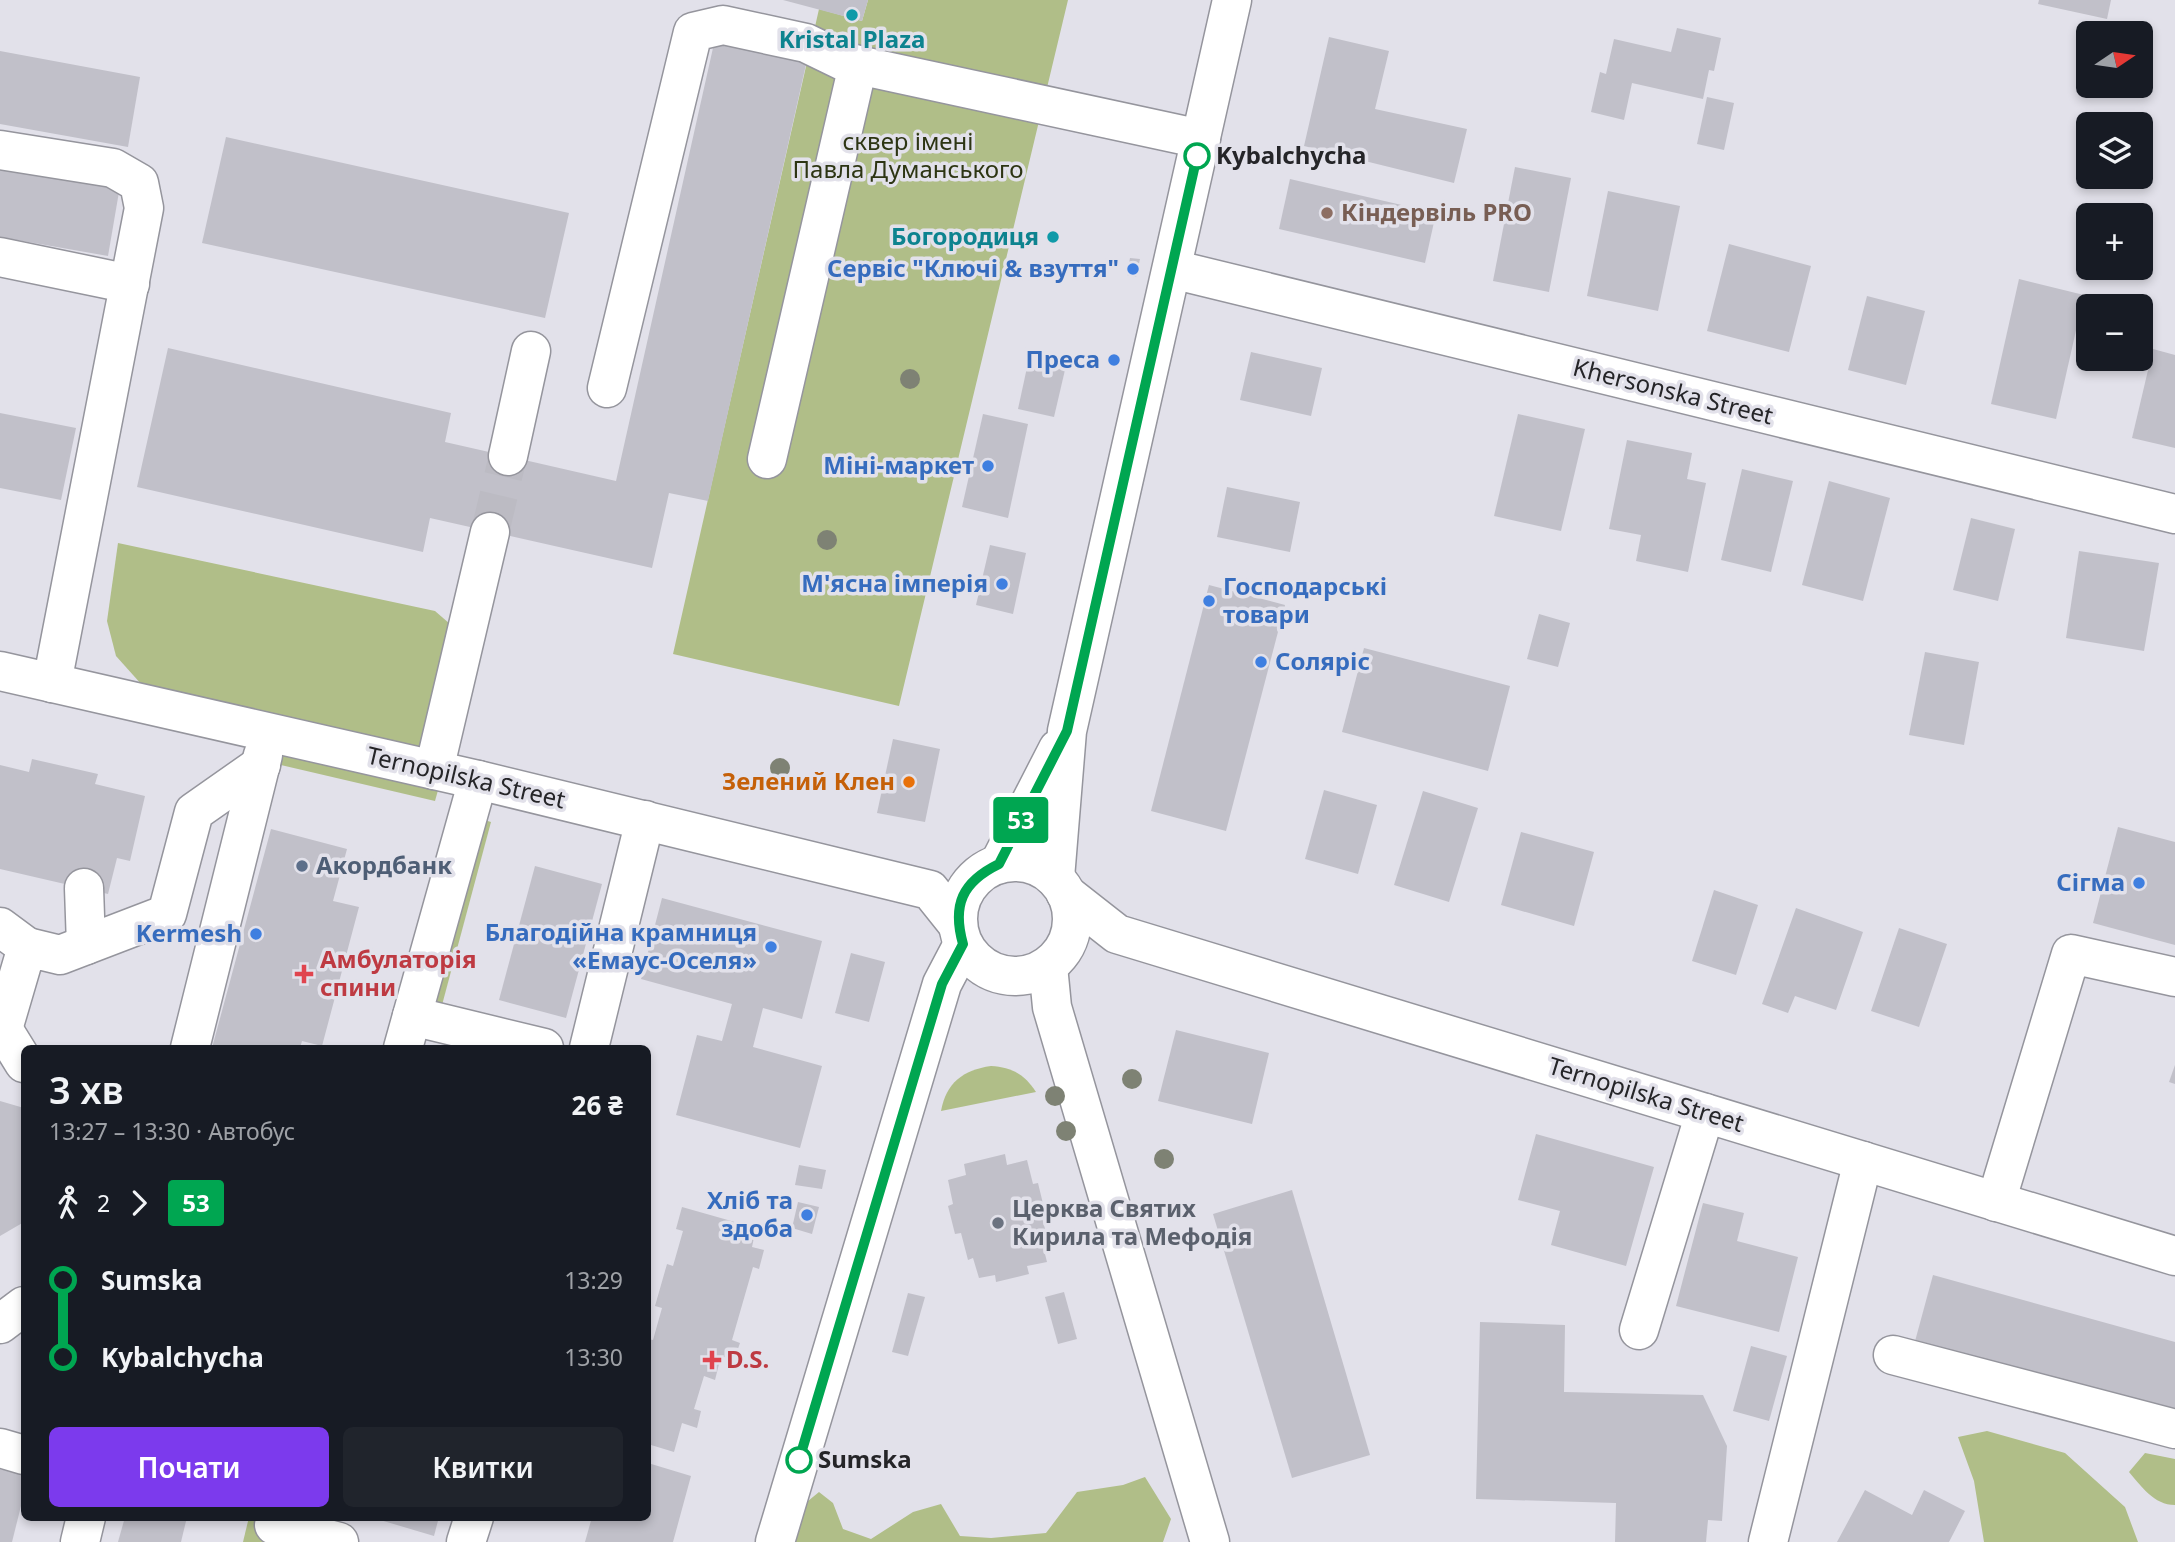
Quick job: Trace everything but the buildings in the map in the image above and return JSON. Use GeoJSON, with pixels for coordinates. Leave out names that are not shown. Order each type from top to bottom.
{"type":"FeatureCollection","features":[{"type":"Feature","properties":{"kind":"street"},"geometry":{"type":"LineString","coordinates":[[1210,1542],[1052,1007],[1055,959],[1070,933],[1072,914],[1060,886],[1067,731],[1232,0]]}},
{"type":"Feature","properties":{"kind":"street"},"geometry":{"type":"LineString","coordinates":[[607,388],[693,32],[723,25],[806,43],[858,65],[1201,139]]}},
{"type":"Feature","properties":{"kind":"street"},"geometry":{"type":"LineString","coordinates":[[767,459],[858,65]]}},
{"type":"Feature","properties":{"kind":"street"},"geometry":{"type":"LineString","coordinates":[[0,150],[113,168],[139,183],[144,208],[52,683]]}},
{"type":"Feature","properties":{"kind":"street"},"geometry":{"type":"LineString","coordinates":[[0,257],[130,284]]}},
{"type":"Feature","properties":{"kind":"street","name":"Khersonska Street"},"geometry":{"type":"LineString","coordinates":[[1172,270],[2175,514]]}},
{"type":"Feature","properties":{"kind":"street"},"geometry":{"type":"LineString","coordinates":[[508,456],[531,351]]}},
{"type":"Feature","properties":{"kind":"street"},"geometry":{"type":"LineString","coordinates":[[434,770],[490,532]]}},
{"type":"Feature","properties":{"kind":"street","name":"Ternopilska Street"},"geometry":{"type":"LineString","coordinates":[[0,671],[52,683],[265,749],[434,770],[930,890]]}},
{"type":"Feature","properties":{"kind":"street"},"geometry":{"type":"LineString","coordinates":[[775,1542],[942,984],[960,935],[959,905],[967,887],[990,868],[1067,731]]}},
{"type":"Feature","properties":{"kind":"street"},"geometry":{"type":"LineString","coordinates":[[21,1059],[1,1029],[13,937],[60,955],[167,915],[194,812],[265,749]]}},
{"type":"Feature","properties":{"kind":"street"},"geometry":{"type":"LineString","coordinates":[[191,1045],[265,749]]}},
{"type":"Feature","properties":{"kind":"street"},"geometry":{"type":"LineString","coordinates":[[478,780],[407,1032],[518,1045]]}},
{"type":"Feature","properties":{"kind":"street"},"geometry":{"type":"LineString","coordinates":[[590,1045],[645,820]]}},
{"type":"Feature","properties":{"kind":"street"},"geometry":{"type":"LineString","coordinates":[[1060,886],[1038,867],[1019,862],[990,868],[930,890],[975,960],[991,971],[1010,977],[1030,975],[1055,959],[1117,934]]}},
{"type":"Feature","properties":{"kind":"street","name":"Ternopilska Street"},"geometry":{"type":"LineString","coordinates":[[1060,886],[1117,934],[2175,1256]]}},
{"type":"Feature","properties":{"kind":"street"},"geometry":{"type":"LineString","coordinates":[[84,888],[86,945]]}},
{"type":"Feature","properties":{"kind":"street"},"geometry":{"type":"LineString","coordinates":[[1996,1202],[2070,954],[2175,977]]}},
{"type":"Feature","properties":{"kind":"street"},"geometry":{"type":"LineString","coordinates":[[1639,1330],[1705,1113]]}},
{"type":"Feature","properties":{"kind":"street"},"geometry":{"type":"LineString","coordinates":[[1768,1542],[1863,1161]]}},
{"type":"Feature","properties":{"kind":"street"},"geometry":{"type":"LineString","coordinates":[[0,1324],[21,1308]]}},
{"type":"Feature","properties":{"kind":"street"},"geometry":{"type":"LineString","coordinates":[[1893,1355],[2175,1429]]}},
{"type":"Feature","properties":{"kind":"street"},"geometry":{"type":"LineString","coordinates":[[0,1448],[21,1454]]}},
{"type":"Feature","properties":{"kind":"street"},"geometry":{"type":"LineString","coordinates":[[80,1542],[85,1521]]}},
{"type":"Feature","properties":{"kind":"street"},"geometry":{"type":"LineString","coordinates":[[466,1542],[473,1521]]}},
{"type":"Feature","properties":{"kind":"street"},"geometry":{"type":"LineString","coordinates":[[273,1528],[339,1542]]}},
{"type":"Feature","properties":{"kind":"green space","name":"сквер імені Павла Думанського"},"geometry":{"type":"Polygon","coordinates":[[[868,0],[1068,0],[899,706],[673,654],[819,9],[862,21],[868,0]]]}},
{"type":"Feature","properties":{"kind":"green space"},"geometry":{"type":"Polygon","coordinates":[[[118,543],[435,611],[450,624],[425,744],[405,751],[142,685],[116,656],[107,621],[118,543]]]}},
{"type":"Feature","properties":{"kind":"green space"},"geometry":{"type":"Polygon","coordinates":[[[273,739],[442,776],[435,801],[268,762],[273,739]]]}},
{"type":"Feature","properties":{"kind":"green space"},"geometry":{"type":"Polygon","coordinates":[[[471,816],[491,822],[438,1020],[418,1014],[471,816]]]}},
{"type":"Feature","properties":{"kind":"green space"},"geometry":{"type":"Polygon","coordinates":[[[991,1066],[1017,1073],[1036,1092],[941,1111],[947,1093],[957,1080],[972,1071],[991,1066]]]}},
{"type":"Feature","properties":{"kind":"green space"},"geometry":{"type":"Polygon","coordinates":[[[1987,1431],[2065,1453],[2125,1507],[2138,1542],[1984,1542],[1974,1481],[1958,1437],[1987,1431]]]}},
{"type":"Feature","properties":{"kind":"green space"},"geometry":{"type":"Polygon","coordinates":[[[2145,1453],[2175,1459],[2175,1505],[2154,1498],[2129,1472],[2145,1453]]]}},
{"type":"Feature","properties":{"kind":"green space"},"geometry":{"type":"Polygon","coordinates":[[[1145,1477],[1171,1519],[1163,1542],[793,1542],[802,1506],[819,1492],[833,1503],[843,1529],[871,1539],[913,1512],[941,1504],[960,1536],[991,1538],[1046,1533],[1077,1492],[1123,1485],[1145,1477]]]}},
{"type":"Feature","properties":{"kind":"green space"},"geometry":{"type":"Polygon","coordinates":[[[248,1521],[270,1521],[264,1542],[243,1542],[248,1521]]]}},
{"type":"Feature","properties":{"kind":"tunnel"},"geometry":{"type":"LineString","coordinates":[[490,532],[508,456]]}},
{"type":"Feature","properties":{"kind":"bus line","name":"53"},"geometry":{"type":"LineString","coordinates":[[799,1460],[942,984],[963,944],[958,925],[959,905],[967,887],[981,872],[999,864],[1067,731],[1197,156]]}},
{"type":"Feature","properties":{"kind":"place","name":"Kristal Plaza"},"geometry":{"type":"Point","coordinates":[852,15]}},
{"type":"Feature","properties":{"kind":"place","name":"Kybalchycha"},"geometry":{"type":"Point","coordinates":[1197,156]}},
{"type":"Feature","properties":{"kind":"place","name":"Кіндервіль PRO"},"geometry":{"type":"Point","coordinates":[1327,213]}},
{"type":"Feature","properties":{"kind":"place","name":"Богородиця"},"geometry":{"type":"Point","coordinates":[1053,237]}},
{"type":"Feature","properties":{"kind":"place","name":"Сервіс \"Ключі & взуття\""},"geometry":{"type":"Point","coordinates":[1133,269]}},
{"type":"Feature","properties":{"kind":"place","name":"Преса"},"geometry":{"type":"Point","coordinates":[1114,360]}},
{"type":"Feature","properties":{"kind":"place","name":"Міні-маркет"},"geometry":{"type":"Point","coordinates":[988,466]}},
{"type":"Feature","properties":{"kind":"place","name":"М'ясна імперія"},"geometry":{"type":"Point","coordinates":[1002,584]}},
{"type":"Feature","properties":{"kind":"place","name":"Господарські товари"},"geometry":{"type":"Point","coordinates":[1209,601]}},
{"type":"Feature","properties":{"kind":"place","name":"Соляріс"},"geometry":{"type":"Point","coordinates":[1261,662]}},
{"type":"Feature","properties":{"kind":"place","name":"Зелений Клен"},"geometry":{"type":"Point","coordinates":[909,782]}},
{"type":"Feature","properties":{"kind":"place","name":"Акордбанк"},"geometry":{"type":"Point","coordinates":[302,866]}},
{"type":"Feature","properties":{"kind":"place","name":"Сігма"},"geometry":{"type":"Point","coordinates":[2139,883]}},
{"type":"Feature","properties":{"kind":"place","name":"Kermesh"},"geometry":{"type":"Point","coordinates":[256,934]}},
{"type":"Feature","properties":{"kind":"place","name":"Благодійна крамниця «Емаус-Оселя»"},"geometry":{"type":"Point","coordinates":[771,947]}},
{"type":"Feature","properties":{"kind":"place","name":"Амбулаторія спини"},"geometry":{"type":"Point","coordinates":[304,974]}},
{"type":"Feature","properties":{"kind":"place","name":"Хліб та здоба"},"geometry":{"type":"Point","coordinates":[807,1215]}},
{"type":"Feature","properties":{"kind":"place","name":"Церква Святих Кирила та Мефодія"},"geometry":{"type":"Point","coordinates":[998,1223]}},
{"type":"Feature","properties":{"kind":"place","name":"D.S."},"geometry":{"type":"Point","coordinates":[712,1360]}},
{"type":"Feature","properties":{"kind":"place","name":"Sumska"},"geometry":{"type":"Point","coordinates":[799,1460]}}]}
